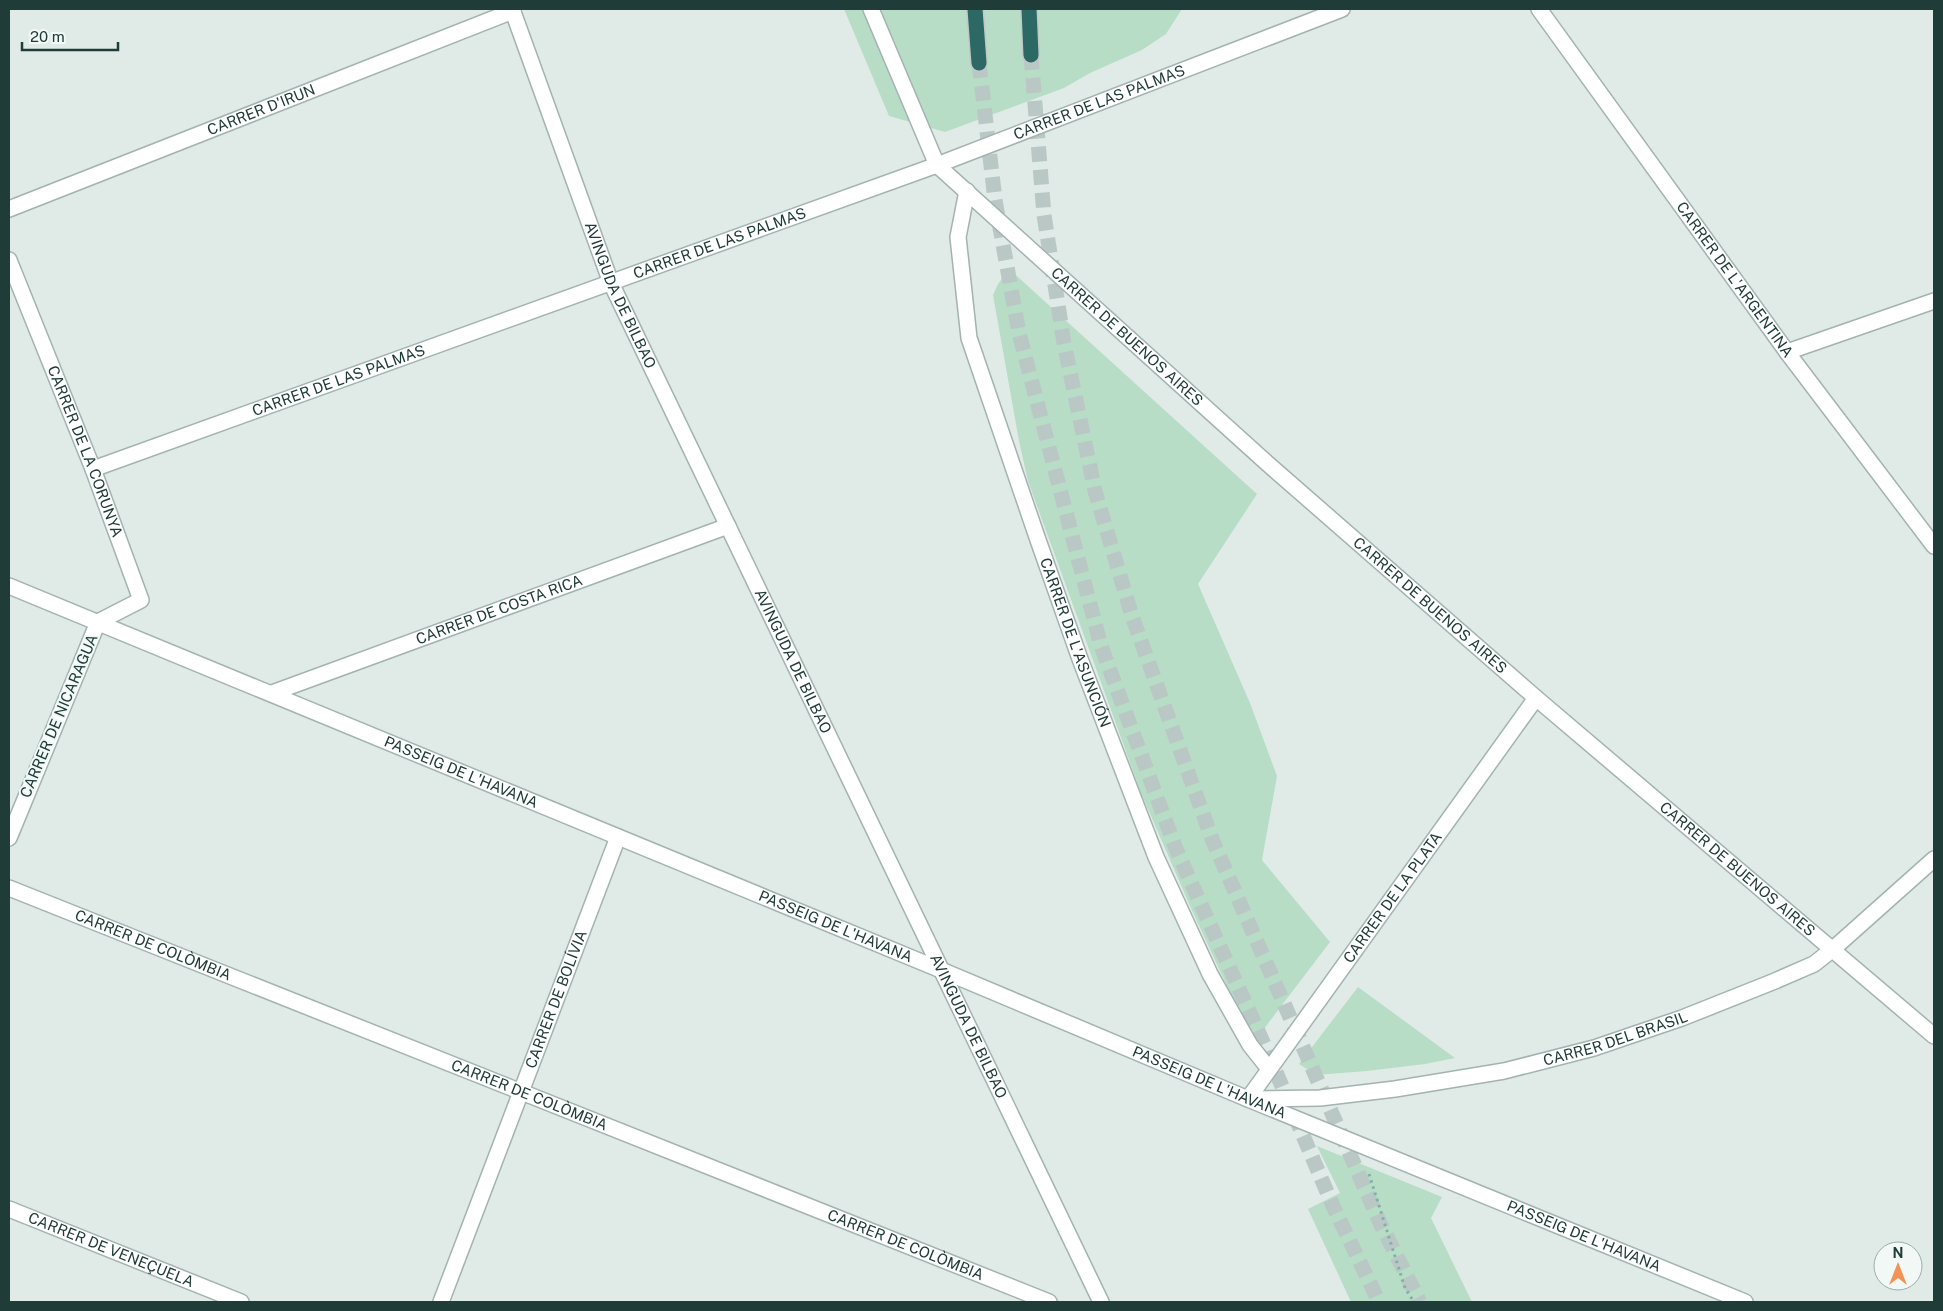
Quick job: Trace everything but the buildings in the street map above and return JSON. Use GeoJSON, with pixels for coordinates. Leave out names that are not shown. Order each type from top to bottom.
{"type":"FeatureCollection","features":[{"type":"Feature","properties":{"kind":"highway"},"geometry":{"type":"LineString","coordinates":[[975,9],[979,63]]}},
{"type":"Feature","properties":{"kind":"highway"},"geometry":{"type":"LineString","coordinates":[[1029,9],[1031,55]]}},
{"type":"Feature","properties":{"kind":"street"},"geometry":{"type":"LineString","coordinates":[[871,9],[937,165]]}},
{"type":"Feature","properties":{"kind":"street","name":"CARRER DE LAS PALMAS"},"geometry":{"type":"LineString","coordinates":[[93,468],[937,165],[1342,9]]}},
{"type":"Feature","properties":{"kind":"street","name":"CARRER DE L'ARGENTINA"},"geometry":{"type":"LineString","coordinates":[[1539,9],[1787,352],[1934,546]]}},
{"type":"Feature","properties":{"kind":"street","name":"CARRER D'IRUN"},"geometry":{"type":"LineString","coordinates":[[9,209],[513,10]]}},
{"type":"Feature","properties":{"kind":"street","name":"AVINGUDA DE BILBAO"},"geometry":{"type":"LineString","coordinates":[[513,10],[611,283],[1101,1302]]}},
{"type":"Feature","properties":{"kind":"street","name":"CARRER DE BUENOS AIRES"},"geometry":{"type":"LineString","coordinates":[[937,165],[1268,464],[1536,698],[1934,1036]]}},
{"type":"Feature","properties":{"kind":"street","name":"CARRER DE L'ASUNCIÓN"},"geometry":{"type":"LineString","coordinates":[[967,191],[958,237],[969,338],[1038,540],[1080,659],[1156,857],[1210,974],[1250,1045],[1269,1069]]}},
{"type":"Feature","properties":{"kind":"street","name":"CARRER DE LA CORUNYA"},"geometry":{"type":"LineString","coordinates":[[9,260],[93,468],[141,600],[98,622]]}},
{"type":"Feature","properties":{"kind":"street"},"geometry":{"type":"LineString","coordinates":[[1787,352],[1934,301]]}},
{"type":"Feature","properties":{"kind":"street","name":"CARRER DE COSTA RICA"},"geometry":{"type":"LineString","coordinates":[[272,693],[728,526]]}},
{"type":"Feature","properties":{"kind":"street","name":"PASSEIG DE L'HAVANA"},"geometry":{"type":"LineString","coordinates":[[9,586],[272,693],[1248,1099],[1745,1302]]}},
{"type":"Feature","properties":{"kind":"street","name":"CARRER DE NICARAGUA"},"geometry":{"type":"LineString","coordinates":[[9,838],[98,622]]}},
{"type":"Feature","properties":{"kind":"street","name":"CARRER DE LA PLATA"},"geometry":{"type":"LineString","coordinates":[[1248,1099],[1536,698]]}},
{"type":"Feature","properties":{"kind":"street","name":"CARRER DE BOLÍVIA"},"geometry":{"type":"LineString","coordinates":[[441,1302],[618,837]]}},
{"type":"Feature","properties":{"kind":"street","name":"CARRER DEL BRASIL"},"geometry":{"type":"LineString","coordinates":[[1248,1099],[1320,1098],[1395,1089],[1504,1071],[1576,1053],[1682,1018],[1814,964],[1934,859]]}},
{"type":"Feature","properties":{"kind":"street","name":"CARRER DE COLÒMBIA"},"geometry":{"type":"LineString","coordinates":[[9,888],[1049,1302]]}},
{"type":"Feature","properties":{"kind":"street","name":"CARRER DE VENEÇUELA"},"geometry":{"type":"LineString","coordinates":[[9,1209],[241,1302]]}},
{"type":"Feature","properties":{"kind":"path"},"geometry":{"type":"LineString","coordinates":[[1359,1144],[1405,1288],[1414,1302]]}},
{"type":"Feature","properties":{"kind":"green space"},"geometry":{"type":"Polygon","coordinates":[[[844,9],[1182,9],[1166,34],[1142,50],[1090,73],[1064,88],[945,132],[889,116],[844,9]]]}},
{"type":"Feature","properties":{"kind":"green space"},"geometry":{"type":"Polygon","coordinates":[[[1009,269],[1257,494],[1198,584],[1250,703],[1277,776],[1262,860],[1330,942],[1257,1038],[1238,1010],[1141,793],[1028,481],[993,295],[998,284],[1009,269]]]}},
{"type":"Feature","properties":{"kind":"green space"},"geometry":{"type":"Polygon","coordinates":[[[1358,987],[1455,1058],[1425,1064],[1316,1075],[1299,1064],[1358,987]]]}},
{"type":"Feature","properties":{"kind":"green space"},"geometry":{"type":"Polygon","coordinates":[[[1317,1146],[1442,1197],[1431,1218],[1472,1302],[1351,1302],[1308,1209],[1340,1193],[1317,1146]]]}},
{"type":"Feature","properties":{"kind":"tunnel"},"geometry":{"type":"LineString","coordinates":[[1031,55],[1044,215],[1064,343],[1095,491],[1132,616],[1212,839],[1380,1223],[1420,1302]]}},
{"type":"Feature","properties":{"kind":"tunnel"},"geometry":{"type":"LineString","coordinates":[[979,63],[995,200],[1019,333],[1101,646],[1176,849],[1267,1051],[1333,1206],[1379,1302]]}}]}
